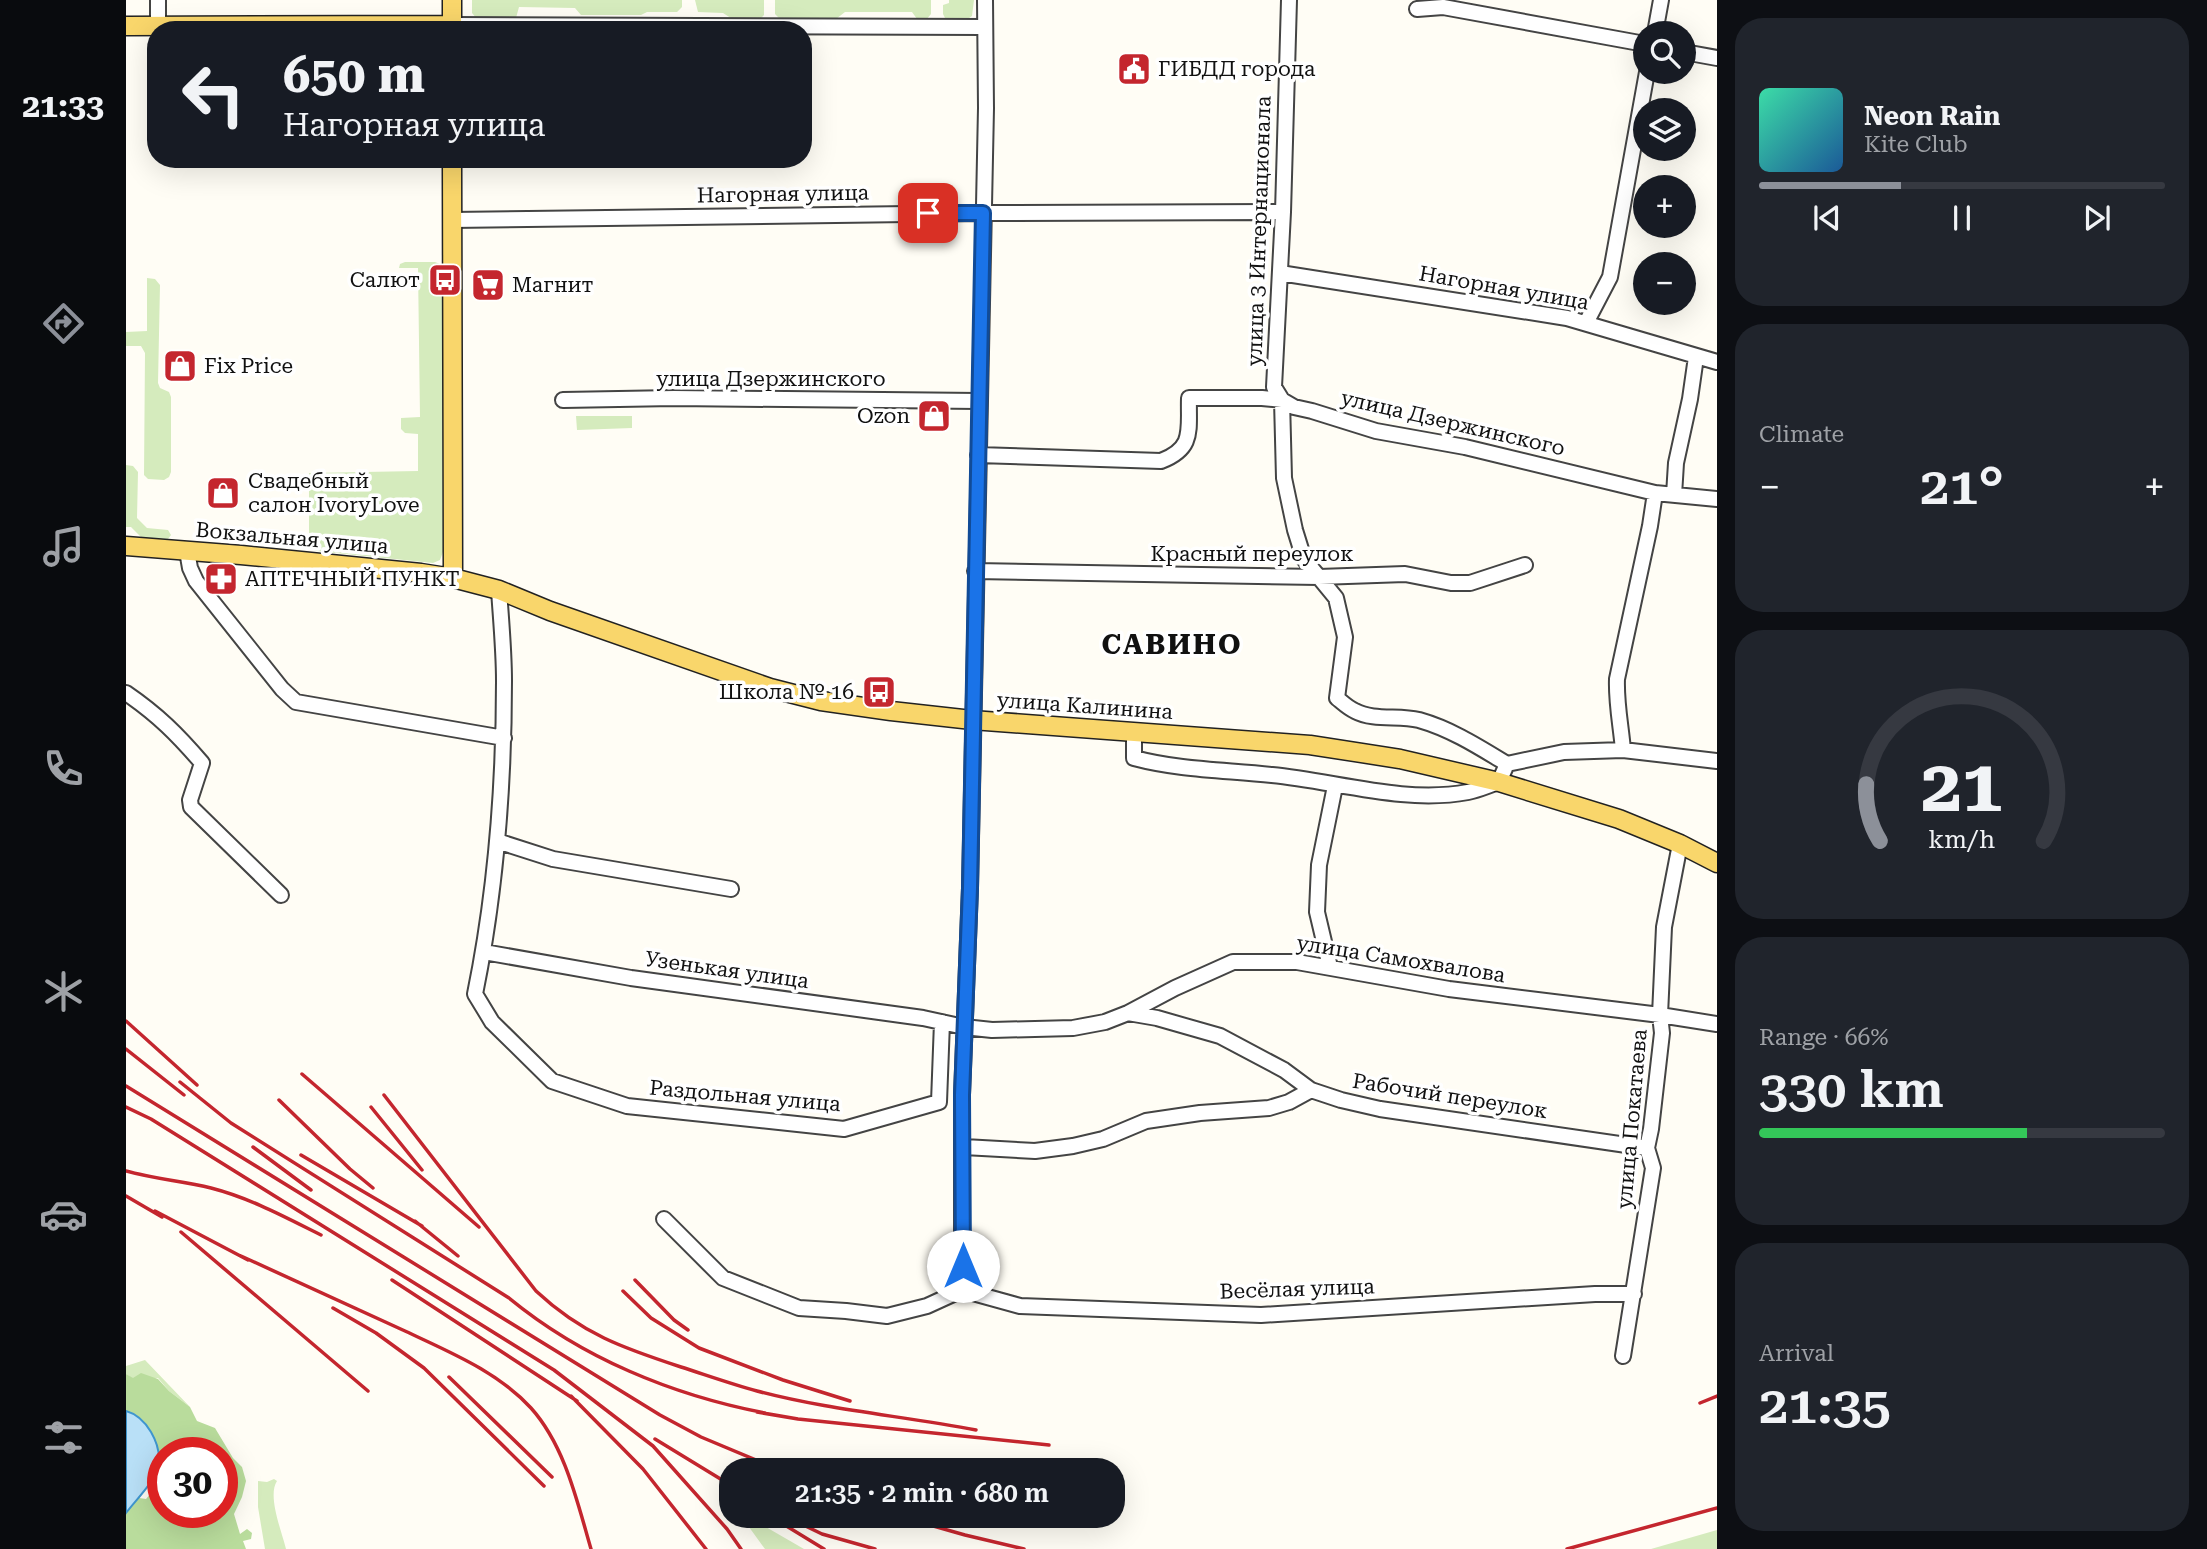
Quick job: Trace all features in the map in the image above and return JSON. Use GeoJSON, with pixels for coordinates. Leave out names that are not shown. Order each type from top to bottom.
{"type":"FeatureCollection","features":[{"type":"Feature","properties":{"kind":"main road"},"geometry":{"type":"LineString","coordinates":[[452,0],[452,21]]}},
{"type":"Feature","properties":{"kind":"main road"},"geometry":{"type":"LineString","coordinates":[[126,26],[147,27]]}},
{"type":"Feature","properties":{"kind":"main road"},"geometry":{"type":"LineString","coordinates":[[452,168],[453,578]]}},
{"type":"Feature","properties":{"kind":"main road","name":"Вокзальная улица"},"geometry":{"type":"LineString","coordinates":[[126,546],[453,578]]}},
{"type":"Feature","properties":{"kind":"main road","name":"улица Калинина"},"geometry":{"type":"LineString","coordinates":[[453,578],[499,590],[550,611],[770,688],[821,701],[972,720],[1310,744],[1400,759],[1499,782],[1619,818],[1717,863]]}},
{"type":"Feature","properties":{"kind":"street"},"geometry":{"type":"LineString","coordinates":[[158,21],[159,0]]}},
{"type":"Feature","properties":{"kind":"street"},"geometry":{"type":"LineString","coordinates":[[664,1219],[723,1278],[799,1308],[887,1317],[927,1306],[962,1290],[962,1095],[970,888],[985,0]]}},
{"type":"Feature","properties":{"kind":"street","name":"улица 3 Интернационала"},"geometry":{"type":"LineString","coordinates":[[1289,0],[1283,212],[1274,387],[1282,400],[1284,478],[1294,530],[1304,559],[1336,598],[1345,637],[1336,698],[1356,712],[1373,717],[1418,720],[1444,728],[1507,764]]}},
{"type":"Feature","properties":{"kind":"street"},"geometry":{"type":"LineString","coordinates":[[1657,21],[1661,0]]}},
{"type":"Feature","properties":{"kind":"street"},"geometry":{"type":"LineString","coordinates":[[1417,9],[1443,7],[1633,42]]}},
{"type":"Feature","properties":{"kind":"street"},"geometry":{"type":"LineString","coordinates":[[812,27],[985,27]]}},
{"type":"Feature","properties":{"kind":"street"},"geometry":{"type":"LineString","coordinates":[[1696,54],[1717,58]]}},
{"type":"Feature","properties":{"kind":"street"},"geometry":{"type":"LineString","coordinates":[[1586,323],[1609,277],[1645,84]]}},
{"type":"Feature","properties":{"kind":"street","name":"Нагорная улица"},"geometry":{"type":"LineString","coordinates":[[452,220],[1283,212]]}},
{"type":"Feature","properties":{"kind":"street","name":"Нагорная улица"},"geometry":{"type":"LineString","coordinates":[[1280,272],[1586,323],[1717,362]]}},
{"type":"Feature","properties":{"kind":"street"},"geometry":{"type":"LineString","coordinates":[[1674,495],[1676,463],[1696,357]]}},
{"type":"Feature","properties":{"kind":"street","name":"улица Дзержинского"},"geometry":{"type":"LineString","coordinates":[[563,400],[688,398],[979,401]]}},
{"type":"Feature","properties":{"kind":"street","name":"улица Дзержинского"},"geometry":{"type":"LineString","coordinates":[[978,456],[1161,461],[1176,455],[1187,443],[1189,398],[1262,398],[1282,400],[1294,407],[1376,431],[1465,447],[1655,493],[1717,499]]}},
{"type":"Feature","properties":{"kind":"street"},"geometry":{"type":"LineString","coordinates":[[1623,750],[1621,716],[1616,697],[1617,679],[1655,493]]}},
{"type":"Feature","properties":{"kind":"street"},"geometry":{"type":"LineString","coordinates":[[187,551],[190,568],[196,580],[282,689],[296,702],[504,738]]}},
{"type":"Feature","properties":{"kind":"street","name":"Красный переулок"},"geometry":{"type":"LineString","coordinates":[[975,571],[1319,577],[1405,574],[1451,583],[1470,583],[1525,565]]}},
{"type":"Feature","properties":{"kind":"street"},"geometry":{"type":"LineString","coordinates":[[484,951],[497,841],[504,738],[499,590]]}},
{"type":"Feature","properties":{"kind":"street"},"geometry":{"type":"LineString","coordinates":[[126,693],[155,713],[202,764],[190,800],[191,807],[281,895]]}},
{"type":"Feature","properties":{"kind":"street"},"geometry":{"type":"LineString","coordinates":[[1135,732],[1134,758],[1149,762],[1423,795],[1469,792],[1499,782],[1507,764],[1564,752],[1623,750],[1717,761]]}},
{"type":"Feature","properties":{"kind":"street"},"geometry":{"type":"LineString","coordinates":[[1331,967],[1317,912],[1319,865],[1335,786]]}},
{"type":"Feature","properties":{"kind":"street"},"geometry":{"type":"LineString","coordinates":[[497,841],[553,859],[731,889]]}},
{"type":"Feature","properties":{"kind":"street","name":"улица Покатаева"},"geometry":{"type":"LineString","coordinates":[[1623,1356],[1653,1168],[1647,1147],[1662,1033],[1660,1015],[1664,927],[1680,844]]}},
{"type":"Feature","properties":{"kind":"street","name":"Узенькая улица"},"geometry":{"type":"LineString","coordinates":[[484,951],[631,978],[923,1018],[964,1027]]}},
{"type":"Feature","properties":{"kind":"street","name":"Раздольная улица"},"geometry":{"type":"LineString","coordinates":[[484,951],[475,994],[492,1022],[552,1082],[627,1106],[844,1129],[939,1102],[942,1022]]}},
{"type":"Feature","properties":{"kind":"street","name":"улица Самохвалова"},"geometry":{"type":"LineString","coordinates":[[964,1027],[992,1030],[1073,1028],[1105,1022],[1233,962],[1297,962],[1449,989],[1717,1024]]}},
{"type":"Feature","properties":{"kind":"street","name":"Рабочий переулок"},"geometry":{"type":"LineString","coordinates":[[1128,1013],[1157,1018],[1220,1036],[1284,1070],[1311,1090],[1341,1100],[1380,1109],[1647,1147]]}},
{"type":"Feature","properties":{"kind":"street"},"geometry":{"type":"LineString","coordinates":[[964,1147],[1035,1151],[1073,1146],[1103,1139],[1146,1121],[1200,1113],[1269,1108],[1289,1102],[1311,1090]]}},
{"type":"Feature","properties":{"kind":"street","name":"Весёлая улица"},"geometry":{"type":"LineString","coordinates":[[962,1290],[1020,1306],[1261,1315],[1634,1294]]}},
{"type":"Feature","properties":{"kind":"green space"},"geometry":{"type":"Polygon","coordinates":[[[472,0],[682,0],[682,7],[677,12],[647,12],[641,15],[581,15],[575,8],[519,7],[516,18],[477,19],[472,13],[472,0]]]}},
{"type":"Feature","properties":{"kind":"green space"},"geometry":{"type":"Polygon","coordinates":[[[695,0],[764,0],[764,15],[759,20],[734,20],[723,13],[698,12],[695,0]]]}},
{"type":"Feature","properties":{"kind":"green space"},"geometry":{"type":"Polygon","coordinates":[[[775,0],[931,0],[931,14],[926,20],[917,19],[912,12],[845,12],[836,19],[780,19],[775,14],[775,0]]]}},
{"type":"Feature","properties":{"kind":"green space"},"geometry":{"type":"Polygon","coordinates":[[[949,0],[974,0],[972,16],[966,20],[945,18],[943,5],[949,3],[949,0]]]}},
{"type":"Feature","properties":{"kind":"green space"},"geometry":{"type":"Polygon","coordinates":[[[435,262],[440,264],[442,269],[443,552],[440,560],[433,563],[317,551],[311,549],[309,544],[309,473],[418,471],[418,434],[405,433],[401,429],[401,418],[420,417],[418,268],[399,268],[400,264],[435,262]]]}},
{"type":"Feature","properties":{"kind":"green space"},"geometry":{"type":"Polygon","coordinates":[[[147,278],[155,279],[160,285],[158,383],[171,397],[171,472],[164,480],[148,479],[144,475],[145,353],[141,346],[126,346],[126,332],[147,331],[147,278]]]}},
{"type":"Feature","properties":{"kind":"green space"},"geometry":{"type":"Polygon","coordinates":[[[576,416],[632,416],[632,428],[577,430],[576,416]]]}},
{"type":"Feature","properties":{"kind":"green space"},"geometry":{"type":"Polygon","coordinates":[[[126,465],[133,466],[138,472],[137,518],[147,528],[168,530],[171,535],[168,539],[142,538],[131,527],[126,527],[126,465]]]}},
{"type":"Feature","properties":{"kind":"green space"},"geometry":{"type":"Polygon","coordinates":[[[145,1360],[190,1407],[169,1391],[158,1378],[133,1379],[126,1374],[126,1366],[145,1360]]]}},
{"type":"Feature","properties":{"kind":"green space"},"geometry":{"type":"Polygon","coordinates":[[[141,1373],[158,1379],[190,1407],[197,1421],[215,1428],[220,1437],[147,1437],[147,1457],[126,1417],[126,1374],[133,1378],[141,1373]]]}},
{"type":"Feature","properties":{"kind":"green space"},"geometry":{"type":"Polygon","coordinates":[[[238,1463],[246,1481],[238,1506],[238,1463]]]}},
{"type":"Feature","properties":{"kind":"green space"},"geometry":{"type":"Polygon","coordinates":[[[274,1479],[277,1481],[274,1488],[274,1505],[286,1549],[265,1549],[258,1507],[258,1481],[267,1482],[274,1479]]]}},
{"type":"Feature","properties":{"kind":"green space"},"geometry":{"type":"Polygon","coordinates":[[[126,1496],[146,1499],[147,1528],[238,1527],[240,1534],[247,1529],[252,1533],[251,1539],[243,1541],[246,1549],[126,1549],[126,1496]]]}},
{"type":"Feature","properties":{"kind":"green space"},"geometry":{"type":"Polygon","coordinates":[[[750,1528],[768,1528],[804,1549],[765,1549],[750,1528]]]}},
{"type":"Feature","properties":{"kind":"green space"},"geometry":{"type":"Polygon","coordinates":[[[1717,1530],[1717,1549],[1651,1549],[1717,1530]]]}},
{"type":"Feature","properties":{"kind":"water"},"geometry":{"type":"Polygon","coordinates":[[[126,1411],[137,1416],[149,1428],[153,1437],[147,1437],[147,1487],[126,1513],[126,1411]]]}},
{"type":"Feature","properties":{"kind":"railway"},"geometry":{"type":"LineString","coordinates":[[126,1021],[197,1085]]}},
{"type":"Feature","properties":{"kind":"railway"},"geometry":{"type":"LineString","coordinates":[[126,1049],[184,1095]]}},
{"type":"Feature","properties":{"kind":"railway"},"geometry":{"type":"LineString","coordinates":[[302,1074],[479,1227]]}},
{"type":"Feature","properties":{"kind":"railway"},"geometry":{"type":"LineString","coordinates":[[180,1082],[231,1123],[509,1298],[567,1339],[662,1385],[765,1413]]}},
{"type":"Feature","properties":{"kind":"railway"},"geometry":{"type":"LineString","coordinates":[[126,1086],[660,1415],[701,1437],[751,1458]]}},
{"type":"Feature","properties":{"kind":"railway"},"geometry":{"type":"LineString","coordinates":[[384,1095],[536,1291],[587,1329],[640,1353],[757,1391],[811,1403],[976,1430]]}},
{"type":"Feature","properties":{"kind":"railway"},"geometry":{"type":"LineString","coordinates":[[279,1100],[373,1188]]}},
{"type":"Feature","properties":{"kind":"railway"},"geometry":{"type":"LineString","coordinates":[[126,1107],[151,1119],[554,1370],[653,1446],[727,1529],[741,1549]]}},
{"type":"Feature","properties":{"kind":"railway"},"geometry":{"type":"LineString","coordinates":[[371,1107],[422,1170]]}},
{"type":"Feature","properties":{"kind":"railway"},"geometry":{"type":"LineString","coordinates":[[253,1147],[311,1190]]}},
{"type":"Feature","properties":{"kind":"railway"},"geometry":{"type":"LineString","coordinates":[[301,1155],[422,1226]]}},
{"type":"Feature","properties":{"kind":"railway"},"geometry":{"type":"LineString","coordinates":[[126,1171],[225,1192],[267,1208],[321,1235]]}},
{"type":"Feature","properties":{"kind":"railway"},"geometry":{"type":"LineString","coordinates":[[126,1196],[162,1217]]}},
{"type":"Feature","properties":{"kind":"railway"},"geometry":{"type":"LineString","coordinates":[[155,1211],[248,1260]]}},
{"type":"Feature","properties":{"kind":"railway"},"geometry":{"type":"LineString","coordinates":[[415,1221],[458,1256]]}},
{"type":"Feature","properties":{"kind":"railway"},"geometry":{"type":"LineString","coordinates":[[181,1232],[368,1391]]}},
{"type":"Feature","properties":{"kind":"railway"},"geometry":{"type":"LineString","coordinates":[[241,1256],[455,1355],[488,1373],[518,1395],[543,1423],[553,1439],[575,1493],[591,1549]]}},
{"type":"Feature","properties":{"kind":"railway"},"geometry":{"type":"LineString","coordinates":[[392,1280],[577,1401]]}},
{"type":"Feature","properties":{"kind":"railway"},"geometry":{"type":"LineString","coordinates":[[635,1280],[674,1320],[688,1330]]}},
{"type":"Feature","properties":{"kind":"railway"},"geometry":{"type":"LineString","coordinates":[[623,1291],[651,1318],[699,1348],[783,1380],[850,1401]]}},
{"type":"Feature","properties":{"kind":"railway"},"geometry":{"type":"LineString","coordinates":[[333,1308],[376,1333],[424,1368],[544,1486]]}},
{"type":"Feature","properties":{"kind":"railway"},"geometry":{"type":"LineString","coordinates":[[449,1377],[552,1477]]}},
{"type":"Feature","properties":{"kind":"railway"},"geometry":{"type":"LineString","coordinates":[[571,1396],[643,1469],[706,1549]]}},
{"type":"Feature","properties":{"kind":"railway"},"geometry":{"type":"LineString","coordinates":[[1700,1403],[1717,1396]]}},
{"type":"Feature","properties":{"kind":"railway"},"geometry":{"type":"LineString","coordinates":[[757,1412],[798,1419],[1049,1445]]}},
{"type":"Feature","properties":{"kind":"railway"},"geometry":{"type":"LineString","coordinates":[[655,1439],[719,1478]]}},
{"type":"Feature","properties":{"kind":"railway"},"geometry":{"type":"LineString","coordinates":[[1567,1549],[1717,1508]]}},
{"type":"Feature","properties":{"kind":"railway"},"geometry":{"type":"LineString","coordinates":[[790,1528],[824,1549]]}},
{"type":"Feature","properties":{"kind":"railway"},"geometry":{"type":"LineString","coordinates":[[810,1528],[875,1549]]}},
{"type":"Feature","properties":{"kind":"railway"},"geometry":{"type":"LineString","coordinates":[[940,1528],[1024,1549]]}},
{"type":"Feature","properties":{"kind":"place","name":"ГИБДД города"},"geometry":{"type":"Point","coordinates":[1134,69]}},
{"type":"Feature","properties":{"kind":"place","name":"Салют"},"geometry":{"type":"Point","coordinates":[445,280]}},
{"type":"Feature","properties":{"kind":"place","name":"Магнит"},"geometry":{"type":"Point","coordinates":[488,285]}},
{"type":"Feature","properties":{"kind":"place","name":"Fix Price"},"geometry":{"type":"Point","coordinates":[180,366]}},
{"type":"Feature","properties":{"kind":"place","name":"Ozon"},"geometry":{"type":"Point","coordinates":[934,416]}},
{"type":"Feature","properties":{"kind":"place","name":"Свадебный салон IvoryLove"},"geometry":{"type":"Point","coordinates":[223,493]}},
{"type":"Feature","properties":{"kind":"place","name":"АПТЕЧНЫЙ ПУНКТ"},"geometry":{"type":"Point","coordinates":[221,579]}},
{"type":"Feature","properties":{"kind":"place","name":"Школа № 16"},"geometry":{"type":"Point","coordinates":[879,692]}},
{"type":"Feature","properties":{"kind":"district","name":"САВИНО"},"geometry":{"type":"Point","coordinates":[1172,644]}},
{"type":"Feature","properties":{"kind":"route"},"geometry":{"type":"LineString","coordinates":[[928,213],[983,213],[970,888],[962,1095],[963,1266]]}}]}
